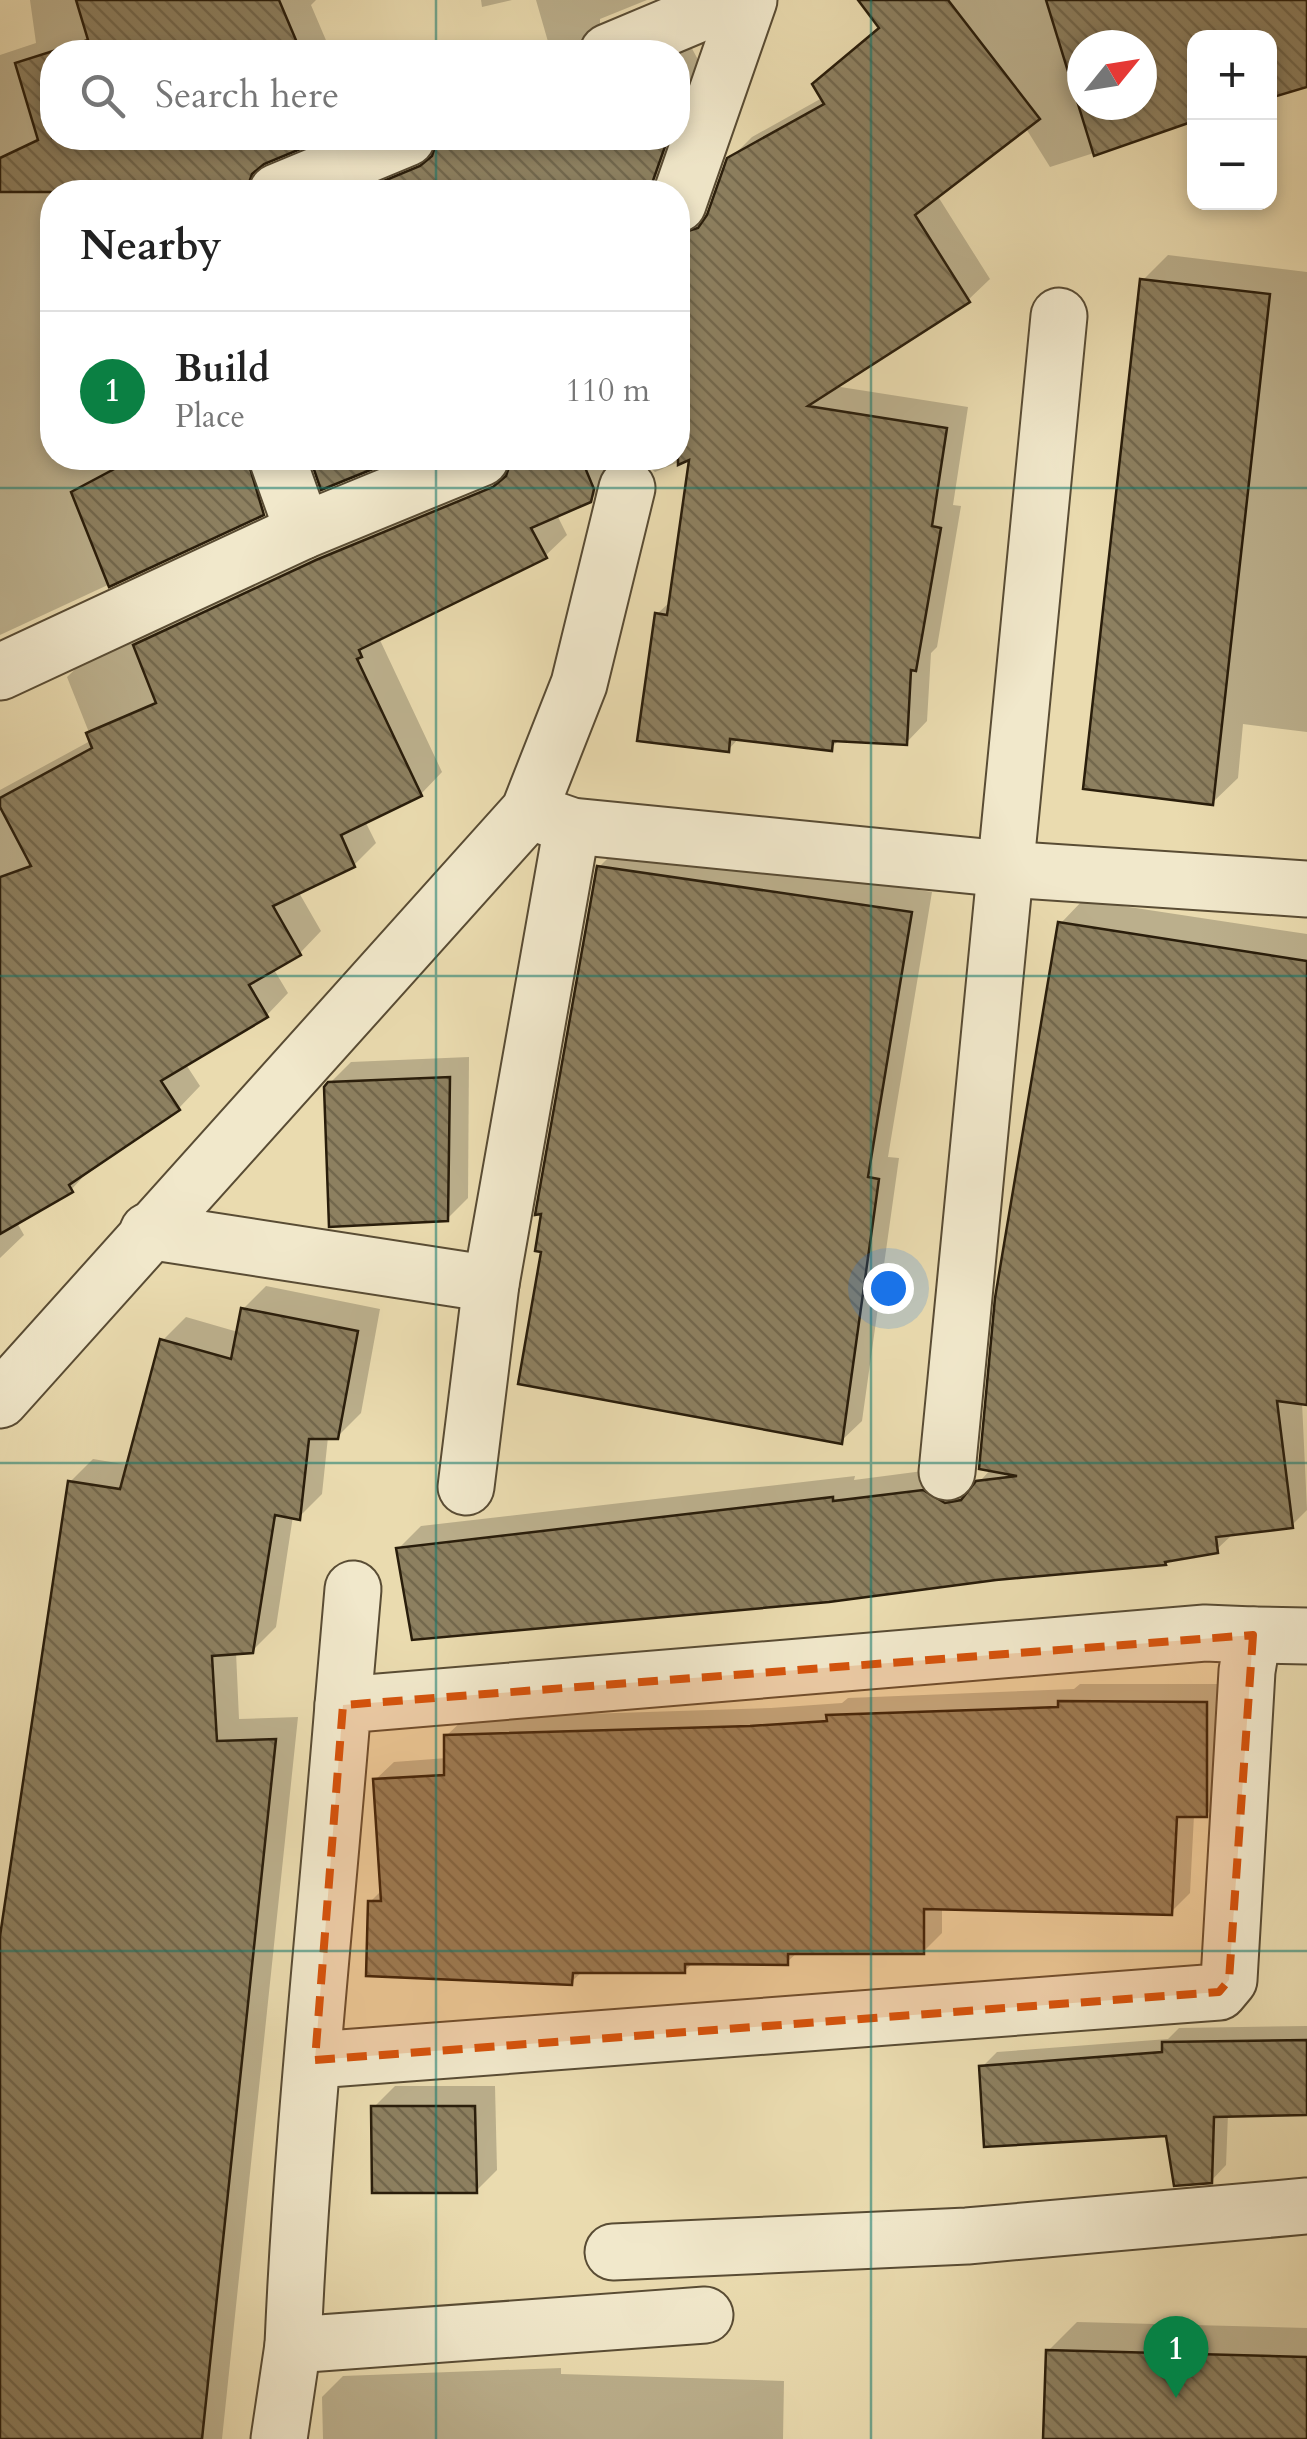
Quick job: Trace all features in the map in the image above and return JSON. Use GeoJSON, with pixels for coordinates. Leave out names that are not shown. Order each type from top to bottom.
{"type":"FeatureCollection","features":[{"type":"Feature","properties":{"kind":"street"},"geometry":{"type":"LineString","coordinates":[[637,40],[732,0]]}},
{"type":"Feature","properties":{"kind":"street"},"geometry":{"type":"LineString","coordinates":[[686,180],[749,0]]}},
{"type":"Feature","properties":{"kind":"street"},"geometry":{"type":"LineString","coordinates":[[305,180],[378,150]]}},
{"type":"Feature","properties":{"kind":"street"},"geometry":{"type":"LineString","coordinates":[[947,1472],[1059,316]]}},
{"type":"Feature","properties":{"kind":"street"},"geometry":{"type":"LineString","coordinates":[[281,470],[303,531]]}},
{"type":"Feature","properties":{"kind":"street"},"geometry":{"type":"LineString","coordinates":[[0,672],[303,531],[452,470]]}},
{"type":"Feature","properties":{"kind":"street"},"geometry":{"type":"LineString","coordinates":[[466,1488],[550,818],[627,488]]}},
{"type":"Feature","properties":{"kind":"street"},"geometry":{"type":"LineString","coordinates":[[550,818],[1005,869],[1307,888]]}},
{"type":"Feature","properties":{"kind":"street"},"geometry":{"type":"LineString","coordinates":[[0,1400],[148,1231],[550,818]]}},
{"type":"Feature","properties":{"kind":"street"},"geometry":{"type":"LineString","coordinates":[[148,1231],[491,1284]]}},
{"type":"Feature","properties":{"kind":"street"},"geometry":{"type":"LineString","coordinates":[[279,2439],[292,2346],[298,2213],[315,2060],[353,1589]]}},
{"type":"Feature","properties":{"kind":"street"},"geometry":{"type":"LineString","coordinates":[[343,1705],[1205,1633],[1307,1636]]}},
{"type":"Feature","properties":{"kind":"street"},"geometry":{"type":"LineString","coordinates":[[315,2060],[1219,1992],[1228,1980],[1247,1671],[1253,1635]]}},
{"type":"Feature","properties":{"kind":"street"},"geometry":{"type":"LineString","coordinates":[[613,2252],[967,2236],[1307,2206]]}},
{"type":"Feature","properties":{"kind":"street"},"geometry":{"type":"LineString","coordinates":[[292,2346],[705,2315]]}},
{"type":"Feature","properties":{"kind":"highlighted area"},"geometry":{"type":"Polygon","coordinates":[[[1253,1635],[1229,1980],[1219,1992],[315,2060],[343,1705],[1253,1635]]]}},
{"type":"Feature","properties":{"kind":"building"},"geometry":{"type":"Polygon","coordinates":[[[76,0],[279,0],[296,40],[88,40],[76,0]]]}},
{"type":"Feature","properties":{"kind":"building"},"geometry":{"type":"Polygon","coordinates":[[[858,0],[948,0],[1040,119],[915,215],[970,302],[808,406],[947,428],[932,526],[941,528],[916,671],[911,670],[907,745],[833,741],[832,751],[730,739],[729,752],[637,741],[655,613],[667,615],[690,470],[690,230],[698,228],[707,215],[727,158],[824,104],[812,84],[879,28],[858,0]]]}},
{"type":"Feature","properties":{"kind":"building"},"geometry":{"type":"Polygon","coordinates":[[[1046,0],[1307,0],[1307,87],[1277,96],[1277,30],[1187,30],[1187,123],[1094,156],[1083,120],[1157,120],[1157,30],[1067,30],[1067,68],[1046,0]]]}},
{"type":"Feature","properties":{"kind":"building"},"geometry":{"type":"Polygon","coordinates":[[[40,55],[40,150],[298,150],[264,164],[250,180],[40,180],[40,192],[0,192],[0,158],[38,140],[15,63],[40,55]]]}},
{"type":"Feature","properties":{"kind":"building"},"geometry":{"type":"Polygon","coordinates":[[[434,150],[664,150],[653,180],[386,180],[420,166],[434,150]]]}},
{"type":"Feature","properties":{"kind":"building"},"geometry":{"type":"Polygon","coordinates":[[[1140,279],[1270,294],[1213,805],[1083,789],[1140,279]]]}},
{"type":"Feature","properties":{"kind":"building"},"geometry":{"type":"Polygon","coordinates":[[[112,470],[251,470],[264,515],[109,587],[71,492],[112,470]]]}},
{"type":"Feature","properties":{"kind":"building"},"geometry":{"type":"Polygon","coordinates":[[[314,470],[370,470],[321,490],[314,470]]]}},
{"type":"Feature","properties":{"kind":"building"},"geometry":{"type":"Polygon","coordinates":[[[508,470],[586,470],[594,489],[591,502],[531,528],[547,558],[359,650],[362,657],[357,659],[422,796],[341,835],[355,867],[273,906],[301,955],[249,985],[268,1017],[161,1081],[180,1110],[69,1185],[73,1192],[0,1234],[0,877],[31,866],[0,807],[0,798],[92,748],[86,733],[156,703],[133,645],[316,560],[493,487],[508,470]]]}},
{"type":"Feature","properties":{"kind":"building"},"geometry":{"type":"Polygon","coordinates":[[[597,866],[912,912],[868,1177],[879,1179],[842,1444],[518,1384],[541,1252],[535,1251],[541,1214],[535,1215],[597,866]]]}},
{"type":"Feature","properties":{"kind":"building"},"geometry":{"type":"Polygon","coordinates":[[[1058,922],[1307,961],[1307,1405],[1277,1401],[1293,1528],[1216,1537],[1218,1553],[1165,1562],[1166,1565],[996,1580],[829,1602],[412,1640],[396,1548],[833,1497],[833,1501],[923,1490],[945,1503],[961,1500],[976,1481],[1017,1476],[979,1469],[995,1298],[1058,922]]]}},
{"type":"Feature","properties":{"kind":"building"},"geometry":{"type":"Polygon","coordinates":[[[450,1077],[448,1221],[329,1227],[324,1087],[328,1082],[450,1077]]]}},
{"type":"Feature","properties":{"kind":"building"},"geometry":{"type":"Polygon","coordinates":[[[241,1308],[358,1331],[338,1439],[309,1439],[300,1520],[275,1515],[253,1653],[212,1656],[217,1741],[276,1739],[202,2439],[0,2439],[0,1936],[68,1481],[120,1489],[160,1339],[231,1359],[241,1308]]]}},
{"type":"Feature","properties":{"kind":"building"},"geometry":{"type":"Polygon","coordinates":[[[1058,1701],[1207,1702],[1207,1817],[1177,1817],[1172,1915],[924,1909],[924,1954],[788,1954],[788,1965],[685,1964],[685,1973],[573,1973],[572,1985],[366,1976],[368,1901],[381,1901],[373,1779],[444,1775],[444,1735],[750,1726],[827,1721],[826,1715],[1058,1707],[1058,1701]]]}},
{"type":"Feature","properties":{"kind":"building"},"geometry":{"type":"Polygon","coordinates":[[[1307,2040],[1307,2115],[1214,2117],[1212,2183],[1174,2186],[1166,2136],[984,2147],[979,2066],[1162,2052],[1162,2042],[1307,2040]]]}},
{"type":"Feature","properties":{"kind":"building"},"geometry":{"type":"Polygon","coordinates":[[[371,2106],[475,2106],[477,2193],[372,2193],[371,2106]]]}},
{"type":"Feature","properties":{"kind":"building"},"geometry":{"type":"Polygon","coordinates":[[[1046,2350],[1307,2357],[1307,2439],[1043,2439],[1046,2350]]]}},
{"type":"Feature","properties":{"kind":"place","name":"Build"},"geometry":{"type":"Point","coordinates":[1176,2398]}}]}
